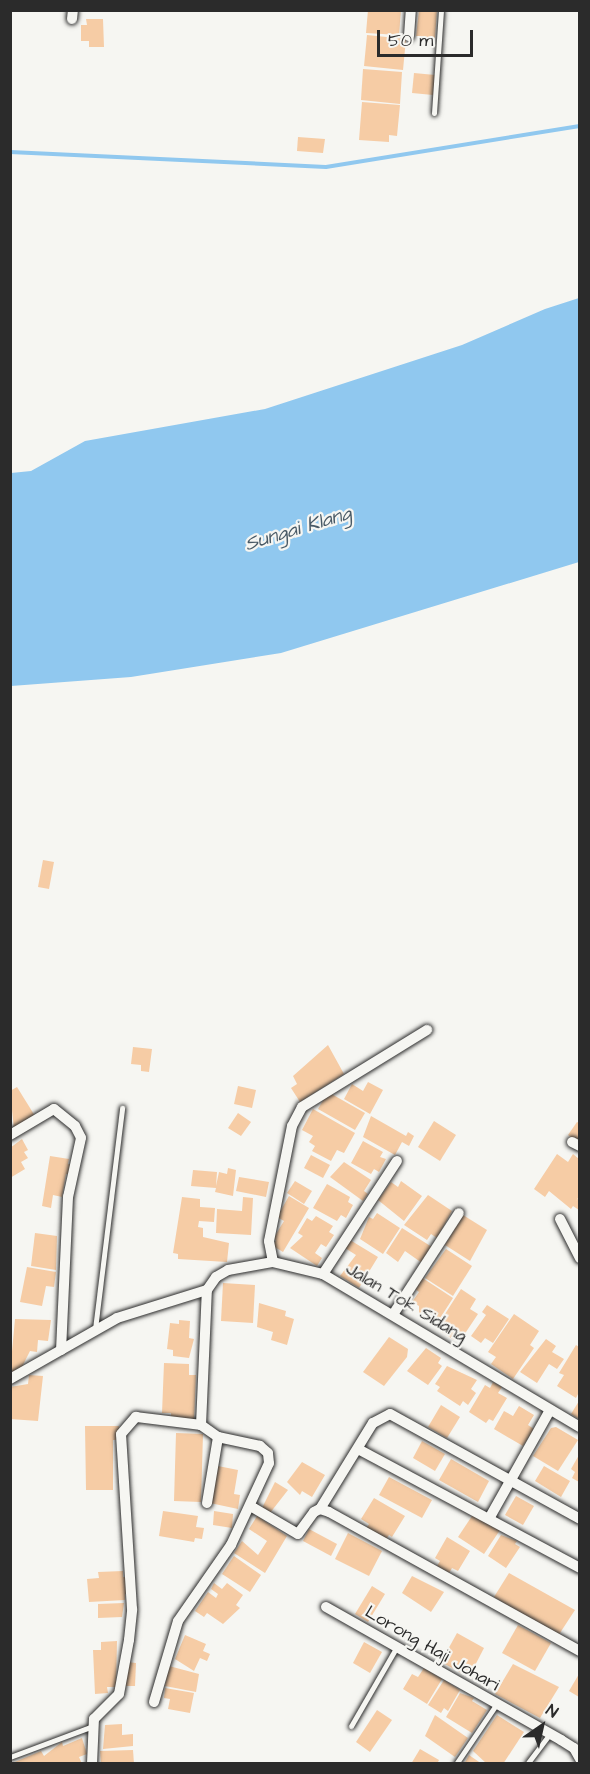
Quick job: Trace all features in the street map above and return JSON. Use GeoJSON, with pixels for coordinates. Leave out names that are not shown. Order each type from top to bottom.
{"type":"FeatureCollection","features":[{"type":"Feature","properties":{"kind":"street"},"geometry":{"type":"LineString","coordinates":[[409,36],[411,10]]}},
{"type":"Feature","properties":{"kind":"street"},"geometry":{"type":"LineString","coordinates":[[273,1262],[269,1241],[292,1126],[302,1107],[427,1030]]}},
{"type":"Feature","properties":{"kind":"street"},"geometry":{"type":"LineString","coordinates":[[10,1135],[54,1109],[75,1126],[81,1138],[68,1197],[61,1350]]}},
{"type":"Feature","properties":{"kind":"street"},"geometry":{"type":"LineString","coordinates":[[323,1274],[397,1161]]}},
{"type":"Feature","properties":{"kind":"street"},"geometry":{"type":"LineString","coordinates":[[394,1313],[459,1213]]}},
{"type":"Feature","properties":{"kind":"street"},"geometry":{"type":"LineString","coordinates":[[560,1219],[579,1258]]}},
{"type":"Feature","properties":{"kind":"street","name":"Jalan Tok Sidang"},"geometry":{"type":"LineString","coordinates":[[207,1290],[216,1278],[228,1270],[273,1262],[323,1274],[394,1313],[579,1427]]}},
{"type":"Feature","properties":{"kind":"street"},"geometry":{"type":"LineString","coordinates":[[10,1379],[95,1329],[124,1316],[207,1290],[201,1425]]}},
{"type":"Feature","properties":{"kind":"street"},"geometry":{"type":"LineString","coordinates":[[490,1517],[509,1479],[550,1410]]}},
{"type":"Feature","properties":{"kind":"street"},"geometry":{"type":"LineString","coordinates":[[252,1507],[298,1534],[320,1509],[373,1423],[390,1414],[579,1519]]}},
{"type":"Feature","properties":{"kind":"street"},"geometry":{"type":"LineString","coordinates":[[92,1764],[93,1726],[97,1714],[119,1694],[129,1640],[132,1609],[121,1434],[136,1417],[201,1425],[218,1437],[260,1446],[268,1453],[269,1463],[252,1507],[231,1545],[178,1621],[154,1702]]}},
{"type":"Feature","properties":{"kind":"street"},"geometry":{"type":"LineString","coordinates":[[207,1503],[218,1437]]}},
{"type":"Feature","properties":{"kind":"street"},"geometry":{"type":"LineString","coordinates":[[358,1449],[490,1517],[579,1568]]}},
{"type":"Feature","properties":{"kind":"street"},"geometry":{"type":"LineString","coordinates":[[320,1509],[579,1651]]}},
{"type":"Feature","properties":{"kind":"street","name":"Lorong Haji Johari"},"geometry":{"type":"LineString","coordinates":[[326,1606],[496,1705],[551,1734],[574,1748],[579,1759]]}},
{"type":"Feature","properties":{"kind":"lane"},"geometry":{"type":"LineString","coordinates":[[434,113],[441,10]]}},
{"type":"Feature","properties":{"kind":"lane"},"geometry":{"type":"LineString","coordinates":[[95,1329],[122,1108]]}},
{"type":"Feature","properties":{"kind":"lane"},"geometry":{"type":"LineString","coordinates":[[351,1726],[397,1646]]}},
{"type":"Feature","properties":{"kind":"lane"},"geometry":{"type":"LineString","coordinates":[[456,1764],[496,1705]]}},
{"type":"Feature","properties":{"kind":"lane"},"geometry":{"type":"LineString","coordinates":[[10,1757],[93,1726]]}},
{"type":"Feature","properties":{"kind":"lane"},"geometry":{"type":"LineString","coordinates":[[527,1764],[551,1734]]}},
{"type":"Feature","properties":{"kind":"water","name":"Sungai Klang"},"geometry":{"type":"Polygon","coordinates":[[[579,298],[579,562],[281,653],[131,677],[11,686],[11,473],[31,471],[85,441],[265,409],[462,345],[545,309],[579,298]]]}},
{"type":"Feature","properties":{"kind":"building"},"geometry":{"type":"Polygon","coordinates":[[[368,10],[401,10],[399,35],[366,33],[368,10]]]}},
{"type":"Feature","properties":{"kind":"building"},"geometry":{"type":"Polygon","coordinates":[[[419,10],[437,10],[435,38],[416,36],[419,10]]]}},
{"type":"Feature","properties":{"kind":"building"},"geometry":{"type":"Polygon","coordinates":[[[86,19],[103,19],[104,47],[89,47],[89,41],[81,41],[81,25],[87,25],[86,19]]]}},
{"type":"Feature","properties":{"kind":"building"},"geometry":{"type":"Polygon","coordinates":[[[367,35],[406,39],[403,70],[364,66],[367,35]]]}},
{"type":"Feature","properties":{"kind":"building"},"geometry":{"type":"Polygon","coordinates":[[[363,69],[402,72],[400,104],[361,100],[363,69]]]}},
{"type":"Feature","properties":{"kind":"building"},"geometry":{"type":"Polygon","coordinates":[[[414,73],[435,75],[433,95],[412,93],[414,73]]]}},
{"type":"Feature","properties":{"kind":"building"},"geometry":{"type":"Polygon","coordinates":[[[362,102],[400,105],[397,136],[389,135],[389,142],[359,140],[362,102]]]}},
{"type":"Feature","properties":{"kind":"building"},"geometry":{"type":"Polygon","coordinates":[[[298,137],[325,139],[323,153],[297,151],[298,137]]]}},
{"type":"Feature","properties":{"kind":"building"},"geometry":{"type":"Polygon","coordinates":[[[43,860],[54,862],[49,889],[38,887],[43,860]]]}},
{"type":"Feature","properties":{"kind":"building"},"geometry":{"type":"Polygon","coordinates":[[[328,1045],[344,1074],[300,1102],[291,1088],[297,1084],[293,1076],[328,1045]]]}},
{"type":"Feature","properties":{"kind":"building"},"geometry":{"type":"Polygon","coordinates":[[[133,1047],[152,1049],[149,1072],[141,1071],[141,1065],[131,1064],[133,1047]]]}},
{"type":"Feature","properties":{"kind":"building"},"geometry":{"type":"Polygon","coordinates":[[[368,1082],[383,1090],[370,1114],[344,1099],[352,1084],[363,1091],[368,1082]]]}},
{"type":"Feature","properties":{"kind":"building"},"geometry":{"type":"Polygon","coordinates":[[[238,1086],[256,1090],[252,1108],[234,1104],[238,1086]]]}},
{"type":"Feature","properties":{"kind":"building"},"geometry":{"type":"Polygon","coordinates":[[[17,1087],[35,1116],[14,1129],[10,1091],[17,1087]]]}},
{"type":"Feature","properties":{"kind":"building"},"geometry":{"type":"Polygon","coordinates":[[[328,1092],[365,1113],[355,1130],[318,1109],[328,1092]]]}},
{"type":"Feature","properties":{"kind":"building"},"geometry":{"type":"Polygon","coordinates":[[[313,1109],[355,1133],[344,1153],[337,1150],[331,1161],[312,1151],[315,1146],[309,1142],[313,1136],[302,1130],[313,1109]]]}},
{"type":"Feature","properties":{"kind":"building"},"geometry":{"type":"Polygon","coordinates":[[[238,1113],[251,1122],[241,1136],[228,1128],[238,1113]]]}},
{"type":"Feature","properties":{"kind":"building"},"geometry":{"type":"Polygon","coordinates":[[[371,1116],[406,1136],[408,1132],[414,1136],[409,1146],[402,1142],[395,1155],[363,1137],[371,1116]]]}},
{"type":"Feature","properties":{"kind":"building"},"geometry":{"type":"Polygon","coordinates":[[[434,1121],[456,1135],[440,1161],[418,1147],[434,1121]]]}},
{"type":"Feature","properties":{"kind":"building"},"geometry":{"type":"Polygon","coordinates":[[[577,1122],[579,1123],[579,1143],[568,1135],[577,1122]]]}},
{"type":"Feature","properties":{"kind":"building"},"geometry":{"type":"Polygon","coordinates":[[[22,1139],[28,1150],[24,1152],[28,1158],[21,1162],[25,1169],[10,1178],[10,1148],[22,1139]]]}},
{"type":"Feature","properties":{"kind":"building"},"geometry":{"type":"Polygon","coordinates":[[[363,1141],[383,1152],[380,1157],[386,1159],[379,1172],[374,1169],[371,1174],[351,1163],[363,1141]]]}},
{"type":"Feature","properties":{"kind":"building"},"geometry":{"type":"Polygon","coordinates":[[[557,1154],[568,1162],[573,1154],[579,1159],[579,1196],[576,1201],[579,1197],[579,1210],[573,1206],[571,1209],[549,1191],[545,1197],[534,1189],[557,1154]]]}},
{"type":"Feature","properties":{"kind":"building"},"geometry":{"type":"Polygon","coordinates":[[[311,1155],[330,1165],[323,1178],[304,1168],[311,1155]]]}},
{"type":"Feature","properties":{"kind":"building"},"geometry":{"type":"Polygon","coordinates":[[[50,1156],[69,1159],[68,1164],[74,1165],[72,1175],[66,1174],[62,1197],[53,1195],[51,1208],[42,1206],[50,1156]]]}},
{"type":"Feature","properties":{"kind":"building"},"geometry":{"type":"Polygon","coordinates":[[[344,1162],[371,1180],[364,1191],[368,1194],[363,1201],[330,1177],[344,1162]]]}},
{"type":"Feature","properties":{"kind":"building"},"geometry":{"type":"Polygon","coordinates":[[[228,1168],[236,1170],[233,1196],[215,1192],[216,1188],[191,1186],[193,1170],[217,1172],[216,1186],[219,1172],[227,1174],[228,1168]]]}},
{"type":"Feature","properties":{"kind":"building"},"geometry":{"type":"Polygon","coordinates":[[[239,1177],[269,1182],[266,1197],[236,1191],[239,1177]]]}},
{"type":"Feature","properties":{"kind":"building"},"geometry":{"type":"Polygon","coordinates":[[[295,1181],[312,1191],[304,1204],[287,1193],[295,1181]]]}},
{"type":"Feature","properties":{"kind":"building"},"geometry":{"type":"Polygon","coordinates":[[[401,1181],[422,1196],[404,1221],[378,1200],[391,1182],[398,1187],[401,1181]]]}},
{"type":"Feature","properties":{"kind":"building"},"geometry":{"type":"Polygon","coordinates":[[[327,1184],[350,1197],[348,1202],[353,1205],[346,1218],[341,1215],[337,1221],[313,1208],[327,1184]]]}},
{"type":"Feature","properties":{"kind":"building"},"geometry":{"type":"Polygon","coordinates":[[[428,1195],[452,1211],[437,1238],[431,1234],[427,1240],[404,1225],[428,1195]]]}},
{"type":"Feature","properties":{"kind":"building"},"geometry":{"type":"Polygon","coordinates":[[[289,1196],[309,1208],[283,1252],[273,1246],[276,1240],[273,1239],[284,1221],[277,1217],[289,1196]]]}},
{"type":"Feature","properties":{"kind":"building"},"geometry":{"type":"Polygon","coordinates":[[[182,1197],[200,1199],[200,1207],[215,1208],[214,1222],[199,1221],[198,1227],[203,1228],[203,1237],[229,1243],[227,1262],[178,1259],[178,1254],[173,1253],[182,1197]]]}},
{"type":"Feature","properties":{"kind":"building"},"geometry":{"type":"Polygon","coordinates":[[[243,1197],[253,1198],[251,1235],[216,1233],[217,1209],[242,1211],[243,1197]]]}},
{"type":"Feature","properties":{"kind":"building"},"geometry":{"type":"Polygon","coordinates":[[[377,1213],[400,1228],[383,1254],[360,1239],[369,1217],[373,1219],[377,1213]]]}},
{"type":"Feature","properties":{"kind":"building"},"geometry":{"type":"Polygon","coordinates":[[[463,1215],[487,1230],[470,1261],[445,1245],[463,1215]]]}},
{"type":"Feature","properties":{"kind":"building"},"geometry":{"type":"Polygon","coordinates":[[[316,1216],[333,1226],[329,1232],[334,1235],[326,1247],[321,1244],[315,1253],[322,1258],[317,1266],[290,1248],[303,1236],[298,1233],[307,1218],[312,1221],[316,1216]]]}},
{"type":"Feature","properties":{"kind":"building"},"geometry":{"type":"Polygon","coordinates":[[[402,1228],[432,1247],[422,1263],[405,1251],[398,1262],[386,1253],[402,1228]]]}},
{"type":"Feature","properties":{"kind":"building"},"geometry":{"type":"Polygon","coordinates":[[[35,1233],[57,1236],[56,1270],[31,1266],[35,1233]]]}},
{"type":"Feature","properties":{"kind":"building"},"geometry":{"type":"Polygon","coordinates":[[[350,1240],[378,1257],[359,1288],[340,1276],[356,1255],[345,1248],[350,1240]]]}},
{"type":"Feature","properties":{"kind":"building"},"geometry":{"type":"Polygon","coordinates":[[[446,1249],[472,1266],[453,1296],[425,1278],[446,1249]]]}},
{"type":"Feature","properties":{"kind":"building"},"geometry":{"type":"Polygon","coordinates":[[[27,1267],[56,1272],[54,1287],[46,1286],[42,1306],[20,1302],[27,1267]]]}},
{"type":"Feature","properties":{"kind":"building"},"geometry":{"type":"Polygon","coordinates":[[[421,1277],[453,1298],[435,1326],[419,1315],[419,1306],[412,1302],[419,1292],[414,1288],[421,1277]]]}},
{"type":"Feature","properties":{"kind":"building"},"geometry":{"type":"Polygon","coordinates":[[[223,1283],[255,1285],[253,1323],[221,1321],[223,1283]]]}},
{"type":"Feature","properties":{"kind":"building"},"geometry":{"type":"Polygon","coordinates":[[[461,1289],[476,1299],[470,1309],[478,1314],[462,1338],[458,1335],[454,1340],[436,1328],[461,1289]]]}},
{"type":"Feature","properties":{"kind":"building"},"geometry":{"type":"Polygon","coordinates":[[[259,1303],[286,1311],[285,1316],[294,1319],[287,1345],[271,1340],[273,1332],[257,1327],[259,1303]]]}},
{"type":"Feature","properties":{"kind":"building"},"geometry":{"type":"Polygon","coordinates":[[[487,1305],[509,1319],[493,1343],[485,1338],[481,1343],[471,1336],[486,1315],[482,1312],[487,1305]]]}},
{"type":"Feature","properties":{"kind":"building"},"geometry":{"type":"Polygon","coordinates":[[[514,1314],[539,1331],[530,1345],[534,1348],[513,1379],[491,1364],[496,1357],[488,1352],[514,1314]]]}},
{"type":"Feature","properties":{"kind":"building"},"geometry":{"type":"Polygon","coordinates":[[[15,1319],[51,1320],[48,1341],[38,1340],[37,1352],[30,1351],[20,1371],[10,1373],[15,1319]]]}},
{"type":"Feature","properties":{"kind":"building"},"geometry":{"type":"Polygon","coordinates":[[[179,1320],[190,1321],[189,1338],[194,1339],[189,1358],[173,1356],[173,1350],[167,1349],[170,1323],[179,1324],[179,1320]]]}},
{"type":"Feature","properties":{"kind":"building"},"geometry":{"type":"Polygon","coordinates":[[[389,1337],[408,1349],[407,1357],[384,1386],[363,1372],[389,1337]]]}},
{"type":"Feature","properties":{"kind":"building"},"geometry":{"type":"Polygon","coordinates":[[[546,1339],[556,1346],[552,1352],[564,1359],[557,1369],[549,1364],[537,1383],[520,1372],[546,1339]]]}},
{"type":"Feature","properties":{"kind":"building"},"geometry":{"type":"Polygon","coordinates":[[[576,1345],[579,1347],[579,1392],[576,1398],[557,1386],[564,1375],[559,1373],[576,1345]]]}},
{"type":"Feature","properties":{"kind":"building"},"geometry":{"type":"Polygon","coordinates":[[[426,1348],[441,1358],[438,1363],[442,1366],[428,1385],[407,1371],[426,1348]]]}},
{"type":"Feature","properties":{"kind":"building"},"geometry":{"type":"Polygon","coordinates":[[[164,1363],[189,1364],[189,1375],[196,1375],[194,1421],[171,1420],[171,1413],[162,1413],[164,1363]]]}},
{"type":"Feature","properties":{"kind":"building"},"geometry":{"type":"Polygon","coordinates":[[[447,1366],[477,1380],[471,1389],[476,1393],[468,1405],[463,1401],[460,1406],[437,1391],[440,1387],[435,1384],[447,1366]]]}},
{"type":"Feature","properties":{"kind":"building"},"geometry":{"type":"Polygon","coordinates":[[[29,1375],[43,1376],[38,1421],[10,1419],[10,1387],[28,1384],[29,1375]]]}},
{"type":"Feature","properties":{"kind":"building"},"geometry":{"type":"Polygon","coordinates":[[[493,1382],[502,1387],[498,1393],[507,1398],[493,1421],[489,1419],[486,1423],[469,1412],[485,1385],[490,1388],[493,1382]]]}},
{"type":"Feature","properties":{"kind":"building"},"geometry":{"type":"Polygon","coordinates":[[[579,1401],[579,1419],[571,1414],[579,1401]]]}},
{"type":"Feature","properties":{"kind":"building"},"geometry":{"type":"Polygon","coordinates":[[[441,1405],[460,1417],[447,1438],[428,1427],[441,1405]]]}},
{"type":"Feature","properties":{"kind":"building"},"geometry":{"type":"Polygon","coordinates":[[[519,1406],[534,1415],[528,1425],[534,1429],[523,1446],[494,1429],[504,1411],[513,1416],[519,1406]]]}},
{"type":"Feature","properties":{"kind":"building"},"geometry":{"type":"Polygon","coordinates":[[[85,1426],[119,1426],[119,1440],[113,1440],[113,1490],[86,1490],[85,1426]]]}},
{"type":"Feature","properties":{"kind":"building"},"geometry":{"type":"Polygon","coordinates":[[[556,1427],[578,1440],[558,1471],[533,1456],[551,1428],[556,1427]]]}},
{"type":"Feature","properties":{"kind":"building"},"geometry":{"type":"Polygon","coordinates":[[[176,1433],[203,1434],[201,1502],[174,1501],[176,1433]]]}},
{"type":"Feature","properties":{"kind":"building"},"geometry":{"type":"Polygon","coordinates":[[[422,1441],[445,1454],[435,1471],[413,1458],[422,1441]]]}},
{"type":"Feature","properties":{"kind":"building"},"geometry":{"type":"Polygon","coordinates":[[[579,1455],[579,1482],[572,1478],[575,1472],[571,1469],[579,1455]]]}},
{"type":"Feature","properties":{"kind":"building"},"geometry":{"type":"Polygon","coordinates":[[[451,1459],[489,1481],[478,1502],[439,1480],[451,1459]]]}},
{"type":"Feature","properties":{"kind":"building"},"geometry":{"type":"Polygon","coordinates":[[[302,1462],[325,1475],[312,1497],[302,1491],[300,1495],[287,1482],[302,1462]]]}},
{"type":"Feature","properties":{"kind":"building"},"geometry":{"type":"Polygon","coordinates":[[[218,1466],[238,1470],[234,1494],[240,1495],[238,1509],[210,1503],[218,1466]]]}},
{"type":"Feature","properties":{"kind":"building"},"geometry":{"type":"Polygon","coordinates":[[[544,1466],[570,1481],[561,1497],[535,1481],[544,1466]]]}},
{"type":"Feature","properties":{"kind":"building"},"geometry":{"type":"Polygon","coordinates":[[[389,1477],[432,1500],[422,1518],[379,1495],[389,1477]]]}},
{"type":"Feature","properties":{"kind":"building"},"geometry":{"type":"Polygon","coordinates":[[[275,1482],[288,1490],[270,1513],[262,1508],[275,1482]]]}},
{"type":"Feature","properties":{"kind":"building"},"geometry":{"type":"Polygon","coordinates":[[[516,1496],[534,1506],[523,1525],[505,1515],[516,1496]]]}},
{"type":"Feature","properties":{"kind":"building"},"geometry":{"type":"Polygon","coordinates":[[[374,1498],[405,1516],[392,1537],[389,1535],[385,1541],[365,1530],[369,1524],[361,1519],[374,1498]]]}},
{"type":"Feature","properties":{"kind":"building"},"geometry":{"type":"Polygon","coordinates":[[[163,1511],[198,1516],[196,1527],[204,1528],[202,1539],[195,1538],[194,1542],[159,1536],[163,1511]]]}},
{"type":"Feature","properties":{"kind":"building"},"geometry":{"type":"Polygon","coordinates":[[[214,1511],[233,1514],[232,1528],[213,1525],[214,1511]]]}},
{"type":"Feature","properties":{"kind":"building"},"geometry":{"type":"Polygon","coordinates":[[[474,1513],[500,1530],[484,1554],[458,1537],[474,1513]]]}},
{"type":"Feature","properties":{"kind":"building"},"geometry":{"type":"Polygon","coordinates":[[[257,1516],[287,1536],[265,1573],[234,1553],[242,1541],[258,1555],[267,1541],[249,1529],[257,1516]]]}},
{"type":"Feature","properties":{"kind":"building"},"geometry":{"type":"Polygon","coordinates":[[[309,1529],[337,1544],[331,1556],[303,1541],[309,1529]]]}},
{"type":"Feature","properties":{"kind":"building"},"geometry":{"type":"Polygon","coordinates":[[[348,1533],[382,1551],[369,1576],[335,1559],[348,1533]]]}},
{"type":"Feature","properties":{"kind":"building"},"geometry":{"type":"Polygon","coordinates":[[[501,1535],[517,1541],[515,1544],[520,1547],[506,1568],[488,1556],[501,1535]]]}},
{"type":"Feature","properties":{"kind":"building"},"geometry":{"type":"Polygon","coordinates":[[[447,1537],[470,1551],[458,1571],[452,1568],[449,1573],[437,1566],[440,1561],[435,1558],[447,1537]]]}},
{"type":"Feature","properties":{"kind":"building"},"geometry":{"type":"Polygon","coordinates":[[[234,1556],[261,1575],[250,1592],[222,1574],[234,1556]]]}},
{"type":"Feature","properties":{"kind":"building"},"geometry":{"type":"Polygon","coordinates":[[[123,1571],[123,1577],[128,1577],[129,1594],[125,1594],[125,1600],[89,1602],[87,1579],[99,1578],[98,1572],[123,1571]]]}},
{"type":"Feature","properties":{"kind":"building"},"geometry":{"type":"Polygon","coordinates":[[[509,1573],[575,1610],[558,1636],[494,1597],[509,1573]]]}},
{"type":"Feature","properties":{"kind":"building"},"geometry":{"type":"Polygon","coordinates":[[[412,1576],[444,1592],[431,1612],[402,1593],[412,1576]]]}},
{"type":"Feature","properties":{"kind":"building"},"geometry":{"type":"Polygon","coordinates":[[[214,1583],[222,1589],[227,1583],[243,1595],[236,1605],[240,1608],[223,1624],[207,1613],[204,1617],[195,1611],[208,1592],[216,1598],[218,1594],[211,1589],[214,1583]]]}},
{"type":"Feature","properties":{"kind":"building"},"geometry":{"type":"Polygon","coordinates":[[[372,1586],[385,1594],[368,1622],[355,1614],[372,1586]]]}},
{"type":"Feature","properties":{"kind":"building"},"geometry":{"type":"Polygon","coordinates":[[[124,1603],[122,1617],[98,1618],[98,1604],[124,1603]]]}},
{"type":"Feature","properties":{"kind":"building"},"geometry":{"type":"Polygon","coordinates":[[[518,1625],[551,1643],[535,1671],[502,1653],[518,1625]]]}},
{"type":"Feature","properties":{"kind":"building"},"geometry":{"type":"Polygon","coordinates":[[[457,1633],[484,1648],[469,1677],[441,1662],[457,1633]]]}},
{"type":"Feature","properties":{"kind":"building"},"geometry":{"type":"Polygon","coordinates":[[[185,1635],[206,1644],[203,1651],[210,1654],[207,1661],[200,1658],[194,1671],[175,1659],[185,1635]]]}},
{"type":"Feature","properties":{"kind":"building"},"geometry":{"type":"Polygon","coordinates":[[[117,1641],[116,1687],[107,1687],[108,1693],[95,1694],[93,1650],[101,1650],[101,1642],[117,1641]]]}},
{"type":"Feature","properties":{"kind":"building"},"geometry":{"type":"Polygon","coordinates":[[[364,1642],[382,1652],[370,1673],[353,1663],[364,1642]]]}},
{"type":"Feature","properties":{"kind":"building"},"geometry":{"type":"Polygon","coordinates":[[[127,1662],[136,1663],[135,1686],[126,1686],[127,1662]]]}},
{"type":"Feature","properties":{"kind":"building"},"geometry":{"type":"Polygon","coordinates":[[[513,1664],[559,1687],[540,1718],[495,1694],[513,1664]]]}},
{"type":"Feature","properties":{"kind":"building"},"geometry":{"type":"Polygon","coordinates":[[[169,1666],[199,1674],[196,1692],[165,1686],[169,1666]]]}},
{"type":"Feature","properties":{"kind":"building"},"geometry":{"type":"Polygon","coordinates":[[[424,1668],[442,1679],[427,1704],[403,1689],[412,1674],[418,1677],[424,1668]]]}},
{"type":"Feature","properties":{"kind":"building"},"geometry":{"type":"Polygon","coordinates":[[[579,1674],[579,1697],[569,1691],[579,1674]]]}},
{"type":"Feature","properties":{"kind":"building"},"geometry":{"type":"Polygon","coordinates":[[[444,1680],[460,1690],[448,1711],[444,1708],[441,1713],[428,1705],[444,1680]]]}},
{"type":"Feature","properties":{"kind":"building"},"geometry":{"type":"Polygon","coordinates":[[[165,1688],[194,1693],[190,1713],[168,1709],[170,1699],[164,1698],[165,1688]]]}},
{"type":"Feature","properties":{"kind":"building"},"geometry":{"type":"Polygon","coordinates":[[[460,1693],[474,1698],[472,1701],[487,1710],[472,1733],[446,1717],[460,1693]]]}},
{"type":"Feature","properties":{"kind":"building"},"geometry":{"type":"Polygon","coordinates":[[[377,1710],[392,1720],[370,1752],[356,1742],[377,1710]]]}},
{"type":"Feature","properties":{"kind":"building"},"geometry":{"type":"Polygon","coordinates":[[[435,1715],[468,1738],[455,1757],[425,1736],[435,1715]]]}},
{"type":"Feature","properties":{"kind":"building"},"geometry":{"type":"Polygon","coordinates":[[[497,1715],[524,1732],[503,1764],[487,1764],[473,1751],[497,1715]]]}},
{"type":"Feature","properties":{"kind":"building"},"geometry":{"type":"Polygon","coordinates":[[[122,1724],[122,1735],[133,1734],[133,1746],[103,1749],[105,1725],[122,1724]]]}},
{"type":"Feature","properties":{"kind":"building"},"geometry":{"type":"Polygon","coordinates":[[[82,1738],[87,1754],[79,1757],[82,1764],[10,1764],[41,1751],[44,1756],[62,1742],[63,1746],[82,1738]]]}},
{"type":"Feature","properties":{"kind":"building"},"geometry":{"type":"Polygon","coordinates":[[[420,1749],[439,1760],[437,1764],[411,1764],[420,1749]]]}},
{"type":"Feature","properties":{"kind":"building"},"geometry":{"type":"Polygon","coordinates":[[[133,1750],[134,1764],[101,1764],[100,1751],[133,1750]]]}},
{"type":"Feature","properties":{"kind":"building"},"geometry":{"type":"Polygon","coordinates":[[[469,1755],[482,1764],[464,1764],[469,1755]]]}},
{"type":"Feature","properties":{"kind":"waterway"},"geometry":{"type":"LineString","coordinates":[[10,152],[326,167],[580,126]]}}]}
